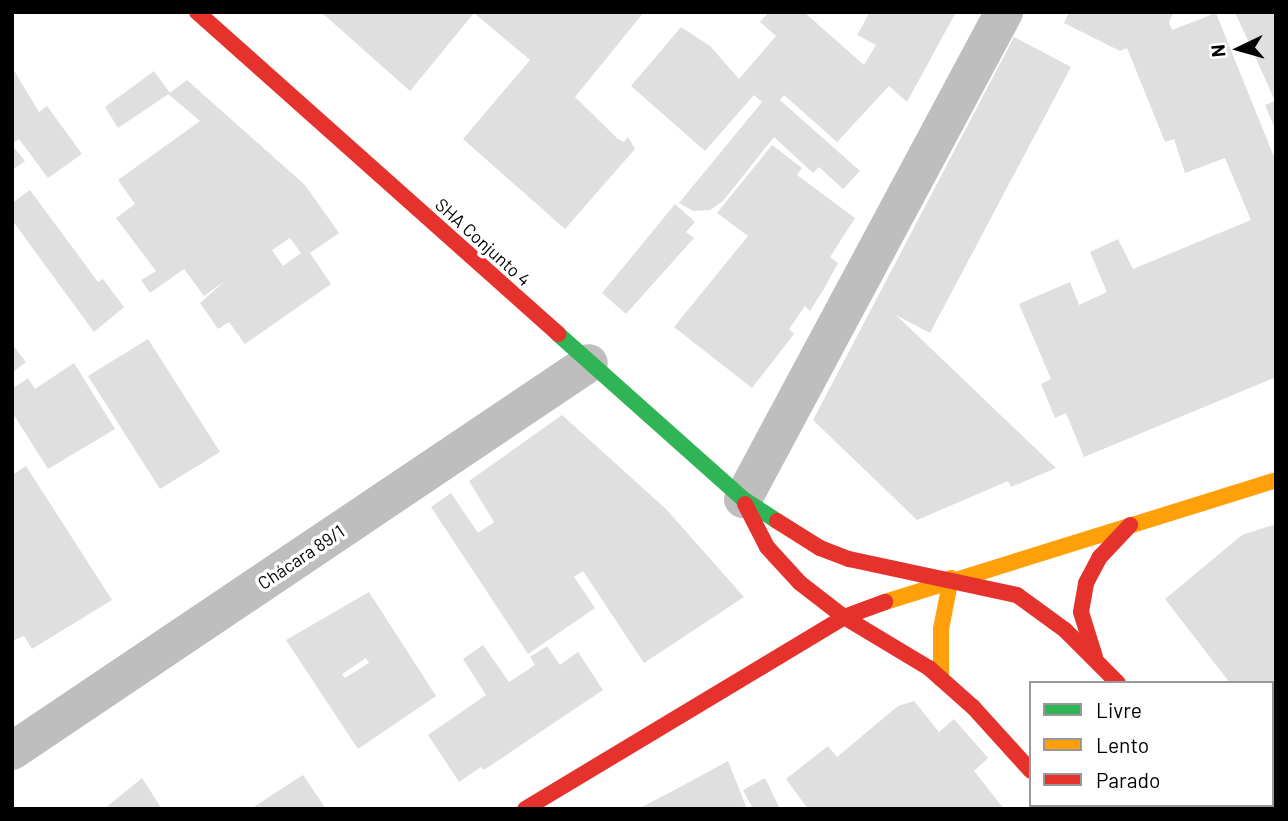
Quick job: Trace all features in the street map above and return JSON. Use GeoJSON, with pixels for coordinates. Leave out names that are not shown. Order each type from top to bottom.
{"type":"FeatureCollection","features":[{"type":"Feature","properties":{"kind":"street","name":"SHA Conjunto 4"},"geometry":{"type":"LineString","coordinates":[[197,12],[743,499],[820,548],[869,564],[951,578],[1017,595],[1095,657]]}},
{"type":"Feature","properties":{"kind":"street"},"geometry":{"type":"LineString","coordinates":[[743,499],[1004,12]]}},
{"type":"Feature","properties":{"kind":"street","name":"Chácara 89/1"},"geometry":{"type":"LineString","coordinates":[[12,751],[589,363]]}},
{"type":"Feature","properties":{"kind":"street"},"geometry":{"type":"LineString","coordinates":[[525,809],[844,617],[951,578],[1276,480]]}},
{"type":"Feature","properties":{"kind":"street","name":"SHA Conjunto 4"},"geometry":{"type":"LineString","coordinates":[[743,499],[767,547],[800,583],[844,617],[941,679],[973,707],[1029,769]]}},
{"type":"Feature","properties":{"kind":"street"},"geometry":{"type":"LineString","coordinates":[[1116,681],[1095,657],[1081,612],[1086,583],[1100,557],[1130,525]]}},
{"type":"Feature","properties":{"kind":"street"},"geometry":{"type":"LineString","coordinates":[[941,679],[941,629],[951,578]]}},
{"type":"Feature","properties":{"kind":"building"},"geometry":{"type":"Polygon","coordinates":[[[321,12],[644,12],[575,97],[618,139],[624,142],[628,137],[635,149],[565,229],[463,139],[530,60],[474,13],[410,91],[321,12]]]}},
{"type":"Feature","properties":{"kind":"building"},"geometry":{"type":"Polygon","coordinates":[[[769,12],[804,12],[864,65],[876,45],[857,35],[870,12],[956,12],[907,102],[889,86],[837,142],[784,95],[780,100],[860,171],[843,189],[819,167],[813,173],[774,137],[723,201],[710,210],[693,211],[679,203],[762,102],[754,95],[705,151],[631,86],[681,27],[710,46],[739,79],[776,36],[760,22],[769,12]]]}},
{"type":"Feature","properties":{"kind":"building"},"geometry":{"type":"Polygon","coordinates":[[[1069,12],[1174,12],[1169,22],[1172,30],[1216,13],[1276,162],[1276,377],[1084,457],[1066,413],[1055,418],[1041,384],[1051,379],[1019,304],[1070,282],[1079,305],[1107,292],[1090,252],[1118,239],[1133,269],[1251,220],[1225,158],[1185,173],[1174,139],[1165,142],[1127,48],[1120,51],[1064,23],[1069,12]]]}},
{"type":"Feature","properties":{"kind":"building"},"geometry":{"type":"Polygon","coordinates":[[[1235,12],[1276,12],[1276,131],[1265,105],[1275,101],[1235,12]]]}},
{"type":"Feature","properties":{"kind":"building"},"geometry":{"type":"Polygon","coordinates":[[[1014,37],[1071,67],[930,333],[896,315],[1056,468],[1011,487],[1008,481],[917,520],[813,420],[1014,37]]]}},
{"type":"Feature","properties":{"kind":"building"},"geometry":{"type":"Polygon","coordinates":[[[12,67],[39,112],[47,106],[82,154],[48,178],[19,139],[12,144],[12,67]]]}},
{"type":"Feature","properties":{"kind":"building"},"geometry":{"type":"Polygon","coordinates":[[[154,71],[170,93],[118,128],[105,107],[154,71]]]}},
{"type":"Feature","properties":{"kind":"building"},"geometry":{"type":"Polygon","coordinates":[[[187,80],[305,185],[339,233],[310,253],[331,284],[245,344],[229,322],[218,329],[200,303],[226,280],[204,296],[184,269],[150,293],[141,280],[156,271],[116,218],[135,204],[118,180],[200,121],[168,94],[187,80]],[[290,238],[272,250],[283,266],[301,253],[290,238]]]}},
{"type":"Feature","properties":{"kind":"building"},"geometry":{"type":"Polygon","coordinates":[[[12,145],[25,161],[12,170],[12,145]]]}},
{"type":"Feature","properties":{"kind":"building"},"geometry":{"type":"Polygon","coordinates":[[[772,145],[802,168],[797,175],[855,218],[830,257],[838,263],[825,287],[810,311],[805,306],[789,329],[794,334],[752,388],[674,327],[748,236],[717,213],[772,145]]]}},
{"type":"Feature","properties":{"kind":"building"},"geometry":{"type":"Polygon","coordinates":[[[30,190],[98,282],[103,279],[124,307],[94,332],[12,220],[12,203],[30,190]]]}},
{"type":"Feature","properties":{"kind":"building"},"geometry":{"type":"Polygon","coordinates":[[[675,204],[695,222],[686,232],[694,238],[626,314],[602,293],[675,204]]]}},
{"type":"Feature","properties":{"kind":"building"},"geometry":{"type":"Polygon","coordinates":[[[148,339],[220,452],[160,489],[88,376],[148,339]]]}},
{"type":"Feature","properties":{"kind":"building"},"geometry":{"type":"Polygon","coordinates":[[[12,344],[26,362],[12,373],[12,344]]]}},
{"type":"Feature","properties":{"kind":"building"},"geometry":{"type":"Polygon","coordinates":[[[74,363],[115,429],[48,469],[12,412],[12,389],[28,378],[35,389],[74,363]]]}},
{"type":"Feature","properties":{"kind":"building"},"geometry":{"type":"Polygon","coordinates":[[[562,415],[666,509],[744,597],[644,663],[583,571],[574,577],[595,608],[528,654],[431,507],[451,493],[478,533],[494,522],[469,481],[562,415]]]}},
{"type":"Feature","properties":{"kind":"building"},"geometry":{"type":"Polygon","coordinates":[[[26,466],[112,600],[32,649],[24,636],[12,641],[12,475],[26,466]]]}},
{"type":"Feature","properties":{"kind":"building"},"geometry":{"type":"Polygon","coordinates":[[[1276,524],[1276,724],[1274,681],[1228,681],[1165,599],[1242,535],[1276,524]]]}},
{"type":"Feature","properties":{"kind":"building"},"geometry":{"type":"Polygon","coordinates":[[[369,592],[436,696],[358,749],[286,640],[369,592]],[[366,658],[342,674],[345,678],[369,663],[366,658]]]}},
{"type":"Feature","properties":{"kind":"building"},"geometry":{"type":"Polygon","coordinates":[[[483,645],[509,682],[535,665],[530,657],[547,646],[560,665],[578,652],[603,690],[484,770],[481,767],[459,782],[428,735],[486,695],[463,659],[483,645]]]}},
{"type":"Feature","properties":{"kind":"building"},"geometry":{"type":"Polygon","coordinates":[[[914,701],[939,732],[954,719],[988,758],[974,771],[1004,809],[808,809],[786,779],[828,746],[837,757],[898,706],[914,701]]]}},
{"type":"Feature","properties":{"kind":"building"},"geometry":{"type":"Polygon","coordinates":[[[728,761],[747,809],[638,809],[682,786],[728,761]]]}},
{"type":"Feature","properties":{"kind":"building"},"geometry":{"type":"Polygon","coordinates":[[[303,775],[326,809],[251,809],[275,793],[303,775]]]}},
{"type":"Feature","properties":{"kind":"building"},"geometry":{"type":"Polygon","coordinates":[[[142,778],[162,809],[104,809],[142,778]]]}},
{"type":"Feature","properties":{"kind":"building"},"geometry":{"type":"Polygon","coordinates":[[[765,778],[780,809],[753,809],[743,790],[765,778]]]}},
{"type":"Feature","properties":{"kind":"traffic: fast"},"geometry":{"type":"LineString","coordinates":[[558,334],[743,499],[777,521]]}},
{"type":"Feature","properties":{"kind":"traffic: slow"},"geometry":{"type":"LineString","coordinates":[[885,602],[1276,480]]}},
{"type":"Feature","properties":{"kind":"traffic: slow"},"geometry":{"type":"LineString","coordinates":[[941,679],[941,629],[951,578]]}},
{"type":"Feature","properties":{"kind":"traffic: jam"},"geometry":{"type":"LineString","coordinates":[[197,12],[558,334]]}},
{"type":"Feature","properties":{"kind":"traffic: jam"},"geometry":{"type":"LineString","coordinates":[[745,504],[767,547],[800,583],[844,617],[929,668],[973,707],[1029,769]]}},
{"type":"Feature","properties":{"kind":"traffic: jam"},"geometry":{"type":"LineString","coordinates":[[777,521],[820,548],[849,559],[1017,595],[1065,630],[1116,681]]}},
{"type":"Feature","properties":{"kind":"traffic: jam"},"geometry":{"type":"LineString","coordinates":[[1095,657],[1081,612],[1086,583],[1100,557],[1130,525]]}},
{"type":"Feature","properties":{"kind":"traffic: jam"},"geometry":{"type":"LineString","coordinates":[[525,809],[844,617],[885,602]]}}]}
